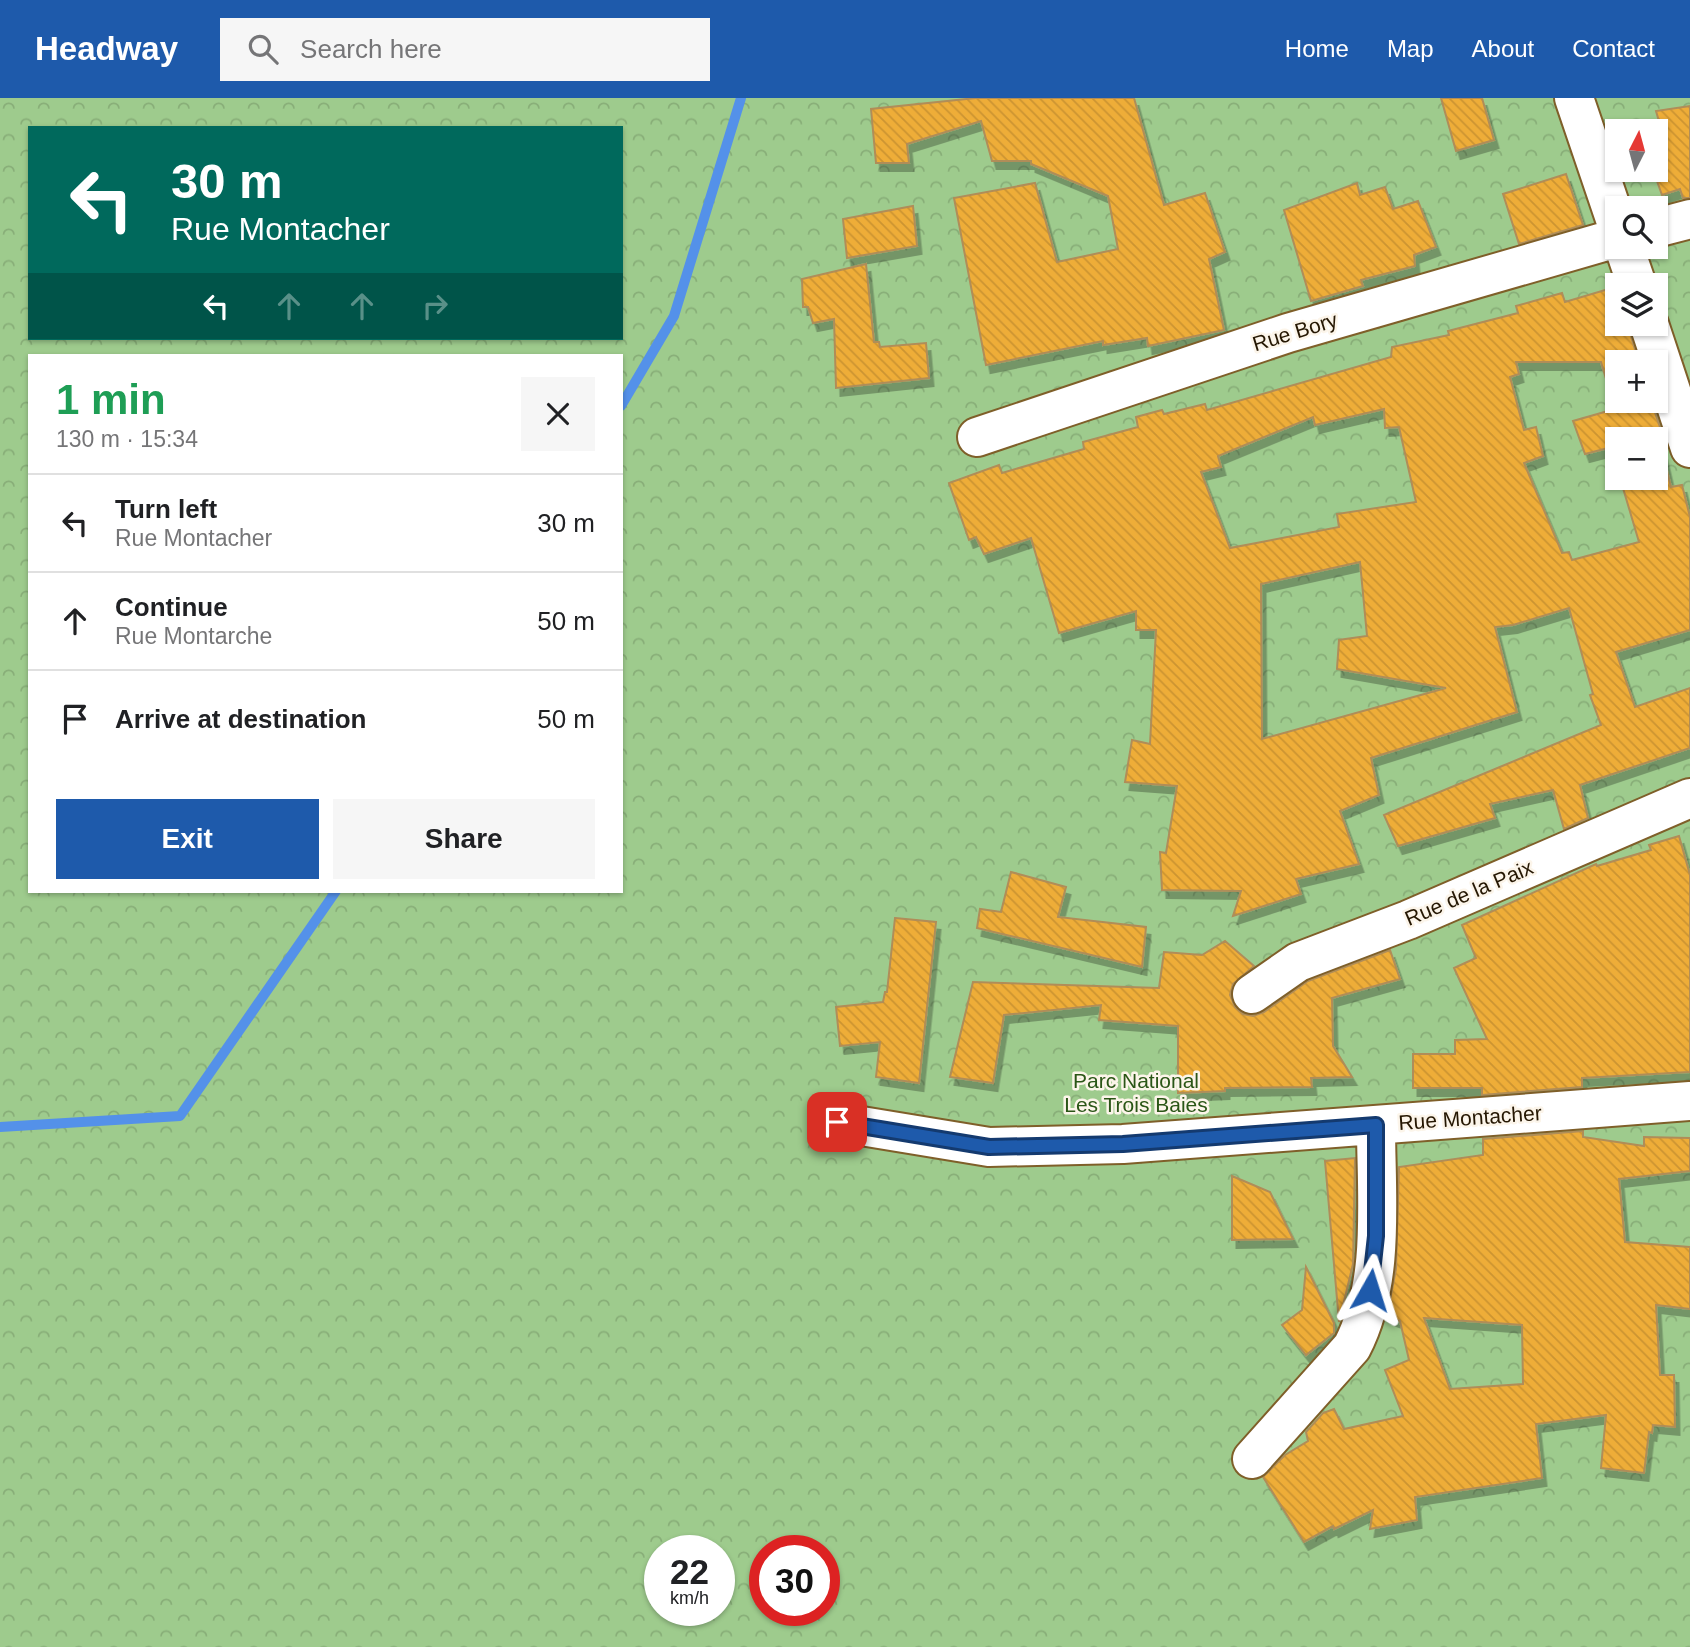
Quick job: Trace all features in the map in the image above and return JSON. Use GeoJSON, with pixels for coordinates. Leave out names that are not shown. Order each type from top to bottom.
{"type":"FeatureCollection","features":[{"type":"Feature","properties":{"kind":"street"},"geometry":{"type":"LineString","coordinates":[[1574,98],[1607,196]]}},
{"type":"Feature","properties":{"kind":"street"},"geometry":{"type":"LineString","coordinates":[[1668,225],[1690,219]]}},
{"type":"Feature","properties":{"kind":"street","name":"Rue Bory"},"geometry":{"type":"LineString","coordinates":[[977,438],[1288,333],[1605,241]]}},
{"type":"Feature","properties":{"kind":"street"},"geometry":{"type":"LineString","coordinates":[[1653,336],[1690,448]]}},
{"type":"Feature","properties":{"kind":"street","name":"Rue de la Paix"},"geometry":{"type":"LineString","coordinates":[[1252,994],[1298,962],[1408,920],[1690,798]]}},
{"type":"Feature","properties":{"kind":"street","name":"Rue Montacher"},"geometry":{"type":"LineString","coordinates":[[837,1122],[989,1147],[1123,1144],[1690,1101]]}},
{"type":"Feature","properties":{"kind":"street"},"geometry":{"type":"LineString","coordinates":[[1252,1459],[1352,1347],[1359,1334],[1370,1290],[1376,1236],[1376,1125]]}},
{"type":"Feature","properties":{"kind":"green space","name":"Parc National Les Trois Baies"},"geometry":{"type":"Polygon","coordinates":[[[0,98],[1690,98],[1690,1647],[0,1647],[0,98]]]}},
{"type":"Feature","properties":{"kind":"building"},"geometry":{"type":"Polygon","coordinates":[[[976,98],[1134,98],[1164,205],[1205,193],[1225,252],[1209,259],[1224,330],[1148,346],[1147,338],[1103,345],[1103,341],[986,365],[954,198],[1035,183],[1057,262],[1118,249],[1108,196],[1031,164],[1031,161],[992,161],[981,121],[907,144],[909,163],[876,163],[871,109],[976,98]]]}},
{"type":"Feature","properties":{"kind":"building"},"geometry":{"type":"Polygon","coordinates":[[[1441,98],[1482,98],[1494,140],[1456,151],[1441,98]]]}},
{"type":"Feature","properties":{"kind":"building"},"geometry":{"type":"Polygon","coordinates":[[[1690,106],[1690,198],[1683,198],[1680,189],[1662,195],[1657,182],[1668,182],[1668,119],[1658,119],[1656,111],[1690,106]]]}},
{"type":"Feature","properties":{"kind":"building"},"geometry":{"type":"Polygon","coordinates":[[[1566,174],[1583,225],[1519,244],[1503,194],[1566,174]]]}},
{"type":"Feature","properties":{"kind":"building"},"geometry":{"type":"Polygon","coordinates":[[[1357,183],[1360,195],[1385,187],[1393,209],[1418,201],[1436,247],[1414,255],[1415,266],[1361,280],[1363,286],[1311,301],[1284,210],[1357,183]]]}},
{"type":"Feature","properties":{"kind":"building"},"geometry":{"type":"Polygon","coordinates":[[[913,206],[917,246],[847,258],[843,219],[913,206]]]}},
{"type":"Feature","properties":{"kind":"building"},"geometry":{"type":"Polygon","coordinates":[[[866,264],[874,342],[879,342],[880,347],[926,343],[929,378],[836,388],[834,319],[813,323],[808,307],[803,307],[802,279],[866,264]]]}},
{"type":"Feature","properties":{"kind":"building"},"geometry":{"type":"Polygon","coordinates":[[[1605,290],[1605,336],[1631,336],[1635,350],[1605,350],[1605,375],[1601,362],[1516,362],[1519,374],[1510,377],[1524,430],[1536,427],[1543,456],[1524,463],[1562,553],[1569,552],[1572,560],[1639,542],[1624,490],[1668,490],[1668,475],[1671,487],[1682,485],[1690,517],[1690,630],[1616,652],[1635,707],[1690,688],[1690,748],[1580,785],[1588,818],[1564,829],[1553,790],[1490,804],[1495,818],[1398,846],[1384,815],[1601,725],[1590,695],[1593,694],[1569,608],[1513,625],[1495,627],[1517,712],[1371,758],[1379,795],[1340,811],[1359,864],[1296,879],[1301,894],[1233,916],[1241,891],[1162,890],[1160,852],[1166,853],[1177,786],[1125,782],[1132,740],[1150,744],[1156,630],[1136,630],[1136,611],[1059,633],[1031,538],[984,554],[976,537],[969,540],[949,483],[999,465],[1002,473],[1084,449],[1083,442],[1138,427],[1136,417],[1162,410],[1164,414],[1205,404],[1207,410],[1391,357],[1392,347],[1449,335],[1448,331],[1518,313],[1516,306],[1562,293],[1565,302],[1605,290]],[[1384,409],[1315,425],[1313,417],[1218,456],[1221,467],[1201,472],[1230,548],[1339,527],[1337,514],[1416,502],[1399,427],[1385,428],[1384,409]],[[1360,562],[1261,584],[1262,739],[1446,688],[1337,669],[1339,640],[1367,636],[1360,562]]]}},
{"type":"Feature","properties":{"kind":"building"},"geometry":{"type":"Polygon","coordinates":[[[1605,412],[1655,413],[1660,427],[1605,427],[1605,449],[1585,454],[1573,421],[1605,412]]]}},
{"type":"Feature","properties":{"kind":"building"},"geometry":{"type":"Polygon","coordinates":[[[1679,836],[1690,875],[1690,1072],[1582,1078],[1582,1087],[1482,1095],[1482,1088],[1413,1088],[1413,1054],[1455,1054],[1455,1040],[1487,1039],[1454,968],[1476,958],[1462,925],[1596,864],[1597,866],[1651,850],[1649,845],[1679,836]]]}},
{"type":"Feature","properties":{"kind":"building"},"geometry":{"type":"Polygon","coordinates":[[[1011,872],[1066,887],[1058,917],[1146,927],[1142,967],[977,928],[980,909],[1001,912],[1011,872]]]}},
{"type":"Feature","properties":{"kind":"building"},"geometry":{"type":"Polygon","coordinates":[[[895,918],[936,922],[919,1083],[876,1077],[880,1042],[840,1046],[836,1007],[883,1002],[887,992],[895,918]]]}},
{"type":"Feature","properties":{"kind":"building"},"geometry":{"type":"Polygon","coordinates":[[[1225,941],[1254,966],[1233,984],[1230,995],[1235,1007],[1243,1014],[1253,1016],[1264,1012],[1308,981],[1390,950],[1400,979],[1332,998],[1333,1046],[1352,1077],[1311,1078],[1312,1087],[1225,1088],[1225,1091],[1178,1093],[1178,1026],[1099,1020],[1101,1005],[1004,1015],[993,1083],[950,1077],[973,982],[1159,988],[1164,952],[1202,955],[1225,941]]]}},
{"type":"Feature","properties":{"kind":"building"},"geometry":{"type":"Polygon","coordinates":[[[1583,1131],[1583,1137],[1644,1146],[1644,1137],[1690,1138],[1690,1171],[1619,1179],[1625,1242],[1690,1247],[1690,1309],[1656,1305],[1660,1375],[1674,1375],[1675,1427],[1653,1425],[1652,1433],[1649,1432],[1644,1473],[1601,1468],[1606,1415],[1536,1424],[1542,1478],[1415,1497],[1417,1520],[1370,1529],[1373,1510],[1334,1529],[1333,1526],[1304,1542],[1263,1477],[1285,1455],[1308,1441],[1306,1432],[1323,1413],[1334,1409],[1344,1429],[1403,1416],[1385,1370],[1409,1360],[1400,1321],[1387,1316],[1396,1269],[1399,1167],[1483,1155],[1483,1139],[1583,1131]],[[1424,1318],[1450,1389],[1523,1384],[1522,1325],[1424,1318]]]}},
{"type":"Feature","properties":{"kind":"building"},"geometry":{"type":"Polygon","coordinates":[[[1355,1158],[1353,1264],[1339,1322],[1325,1161],[1355,1158]]]}},
{"type":"Feature","properties":{"kind":"building"},"geometry":{"type":"Polygon","coordinates":[[[1232,1176],[1270,1192],[1293,1239],[1232,1240],[1232,1176]]]}},
{"type":"Feature","properties":{"kind":"building"},"geometry":{"type":"Polygon","coordinates":[[[1306,1267],[1334,1323],[1334,1333],[1306,1355],[1282,1325],[1302,1310],[1306,1267]]]}},
{"type":"Feature","properties":{"kind":"waterway"},"geometry":{"type":"LineString","coordinates":[[623,403],[674,316],[741,98]]}},
{"type":"Feature","properties":{"kind":"waterway"},"geometry":{"type":"LineString","coordinates":[[0,1127],[180,1116],[335,893]]}},
{"type":"Feature","properties":{"kind":"route"},"geometry":{"type":"LineString","coordinates":[[837,1122],[989,1147],[1123,1144],[1376,1125],[1376,1236],[1370,1290]]}}]}
